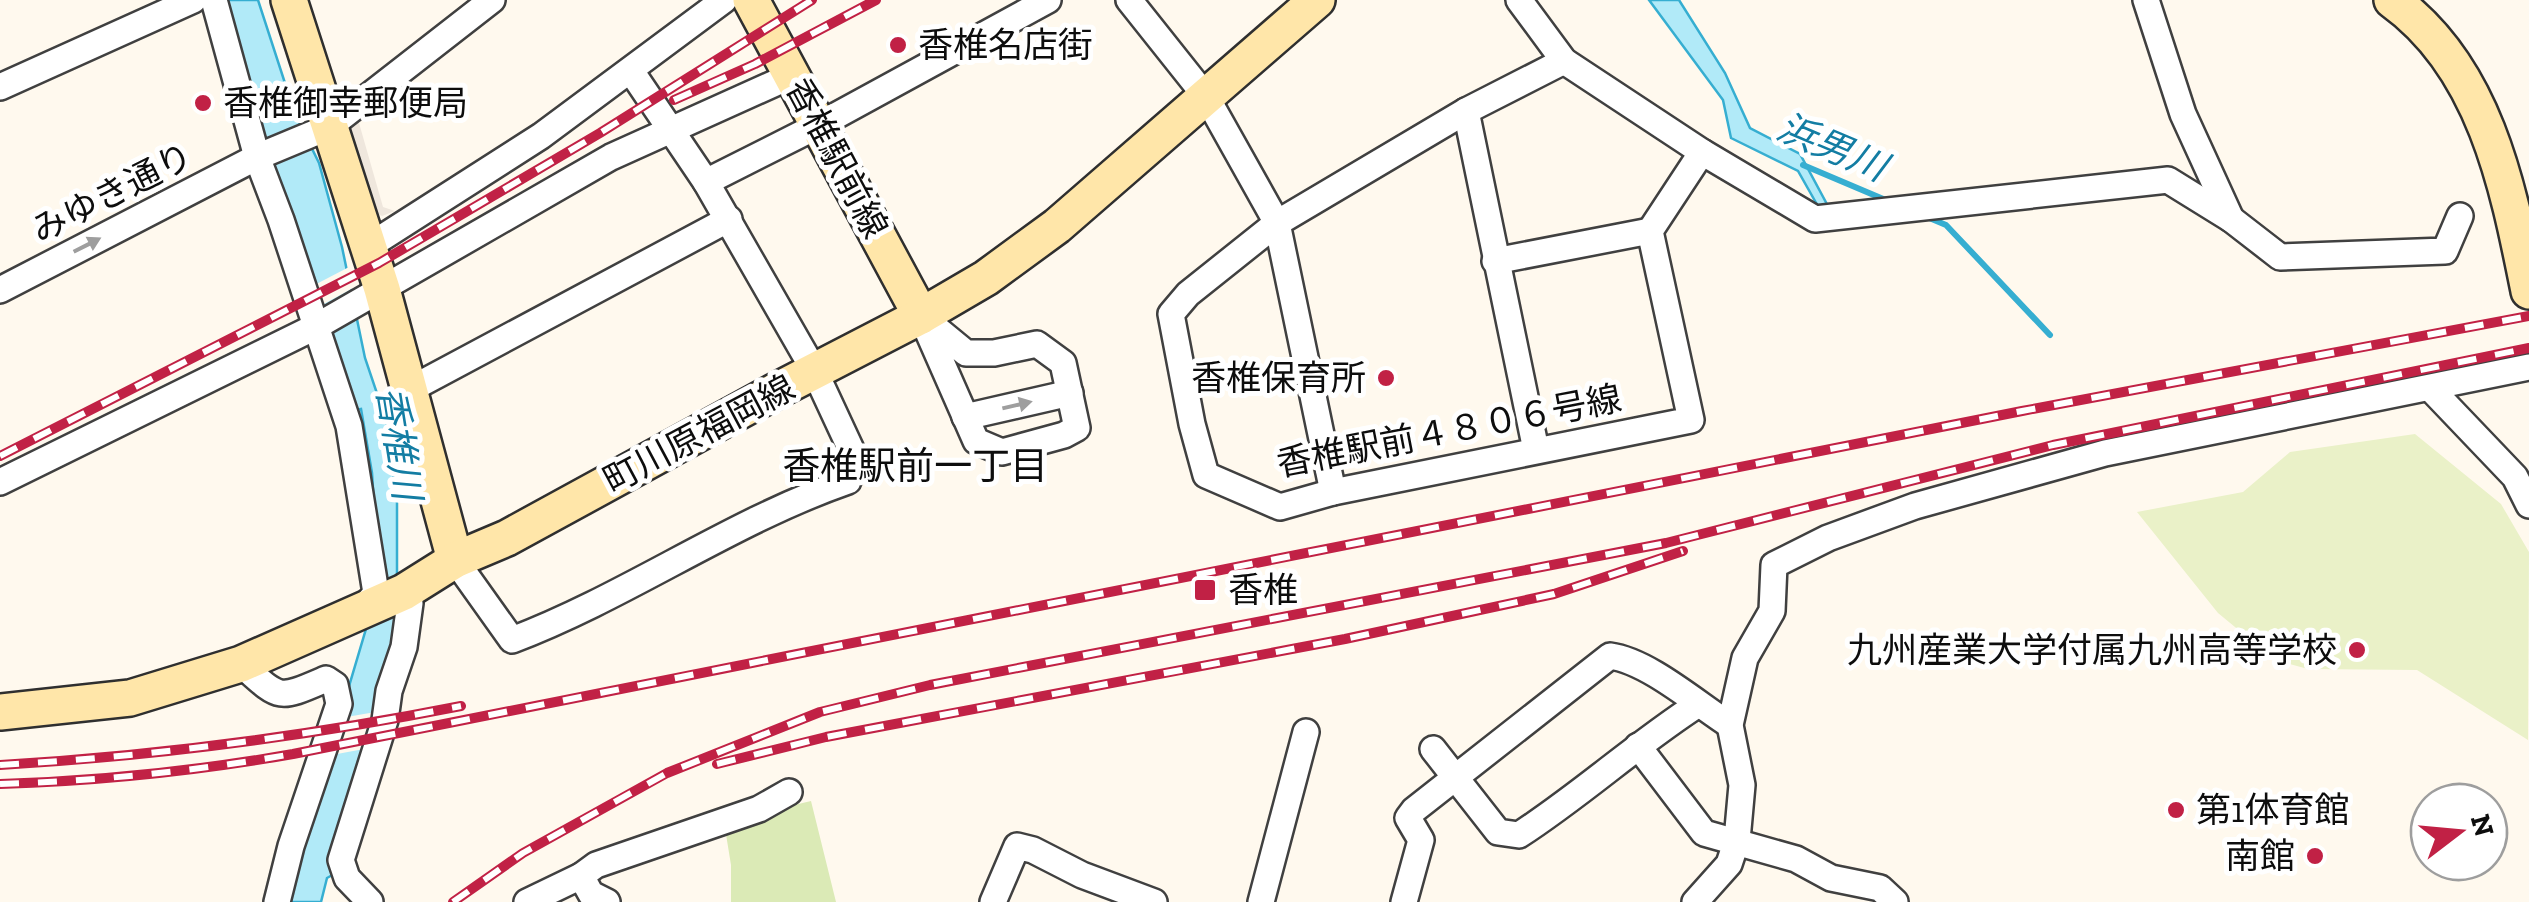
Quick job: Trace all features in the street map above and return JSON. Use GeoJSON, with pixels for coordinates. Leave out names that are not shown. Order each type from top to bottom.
{"type":"FeatureCollection","features":[{"type":"Feature","properties":{"kind":"main road"},"geometry":{"type":"LineString","coordinates":[[289,0],[318,132],[382,289],[455,560]]}},
{"type":"Feature","properties":{"kind":"main road","name":"香椎駅前線"},"geometry":{"type":"LineString","coordinates":[[751,0],[922,316]]}},
{"type":"Feature","properties":{"kind":"main road","name":"町川原福岡線"},"geometry":{"type":"LineString","coordinates":[[0,712],[130,698],[242,664],[404,592],[455,560],[507,538],[922,316],[1015,258],[1208,98],[1317,0]]}},
{"type":"Feature","properties":{"kind":"main road"},"geometry":{"type":"LineString","coordinates":[[2392,0],[2410,13],[2443,50],[2474,100],[2498,153],[2529,291]]}},
{"type":"Feature","properties":{"kind":"street"},"geometry":{"type":"LineString","coordinates":[[0,87],[193,0]]}},
{"type":"Feature","properties":{"kind":"street"},"geometry":{"type":"LineString","coordinates":[[214,0],[349,426],[376,593],[360,612]]}},
{"type":"Feature","properties":{"kind":"street","name":"みゆき通り"},"geometry":{"type":"LineString","coordinates":[[0,290],[262,155],[318,132],[492,0]]}},
{"type":"Feature","properties":{"kind":"street"},"geometry":{"type":"LineString","coordinates":[[366,248],[541,136],[724,0]]}},
{"type":"Feature","properties":{"kind":"street"},"geometry":{"type":"LineString","coordinates":[[706,182],[1048,0]]}},
{"type":"Feature","properties":{"kind":"street"},"geometry":{"type":"LineString","coordinates":[[1129,0],[1208,98],[1277,222],[1332,492]]}},
{"type":"Feature","properties":{"kind":"street"},"geometry":{"type":"LineString","coordinates":[[1519,0],[1564,61],[1702,152],[1815,219],[2168,180],[2280,257],[2445,252],[2460,216]]}},
{"type":"Feature","properties":{"kind":"street"},"geometry":{"type":"LineString","coordinates":[[2146,0],[2183,114],[2230,219]]}},
{"type":"Feature","properties":{"kind":"street"},"geometry":{"type":"LineString","coordinates":[[1277,222],[1466,112],[1564,61]]}},
{"type":"Feature","properties":{"kind":"street"},"geometry":{"type":"LineString","coordinates":[[455,560],[512,640],[548,627],[680,557],[814,493],[848,482],[854,458],[814,372],[729,219],[631,70]]}},
{"type":"Feature","properties":{"kind":"street"},"geometry":{"type":"LineString","coordinates":[[0,482],[317,326],[611,156],[793,75]]}},
{"type":"Feature","properties":{"kind":"street"},"geometry":{"type":"LineString","coordinates":[[1466,112],[1536,450]]}},
{"type":"Feature","properties":{"kind":"street"},"geometry":{"type":"LineString","coordinates":[[1495,261],[1650,231],[1702,152]]}},
{"type":"Feature","properties":{"kind":"street"},"geometry":{"type":"LineString","coordinates":[[409,390],[729,219]]}},
{"type":"Feature","properties":{"kind":"street","name":"香椎駅前４８０６号線"},"geometry":{"type":"LineString","coordinates":[[1277,222],[1188,294],[1171,314],[1206,475],[1280,507],[1332,492],[1690,420],[1650,231]]}},
{"type":"Feature","properties":{"kind":"street"},"geometry":{"type":"LineString","coordinates":[[922,316],[966,353],[994,354],[1037,344],[1063,363],[1077,428],[1002,452],[976,441],[922,316]]}},
{"type":"Feature","properties":{"kind":"street"},"geometry":{"type":"LineString","coordinates":[[1696,902],[1730,864],[1738,840],[1742,785],[1730,725],[1744,658],[1772,611],[1774,565],[1828,538],[1915,506],[2105,453],[2529,366]]}},
{"type":"Feature","properties":{"kind":"street"},"geometry":{"type":"LineString","coordinates":[[2431,389],[2515,478],[2529,505]]}},
{"type":"Feature","properties":{"kind":"street"},"geometry":{"type":"LineString","coordinates":[[965,417],[1070,393]]}},
{"type":"Feature","properties":{"kind":"street"},"geometry":{"type":"LineString","coordinates":[[370,902],[347,878],[341,860],[386,720],[389,691],[404,647],[410,602],[404,592]]}},
{"type":"Feature","properties":{"kind":"street"},"geometry":{"type":"LineString","coordinates":[[1404,902],[1420,840],[1408,818],[1610,656],[1662,680],[1730,725]]}},
{"type":"Feature","properties":{"kind":"street"},"geometry":{"type":"LineString","coordinates":[[242,664],[272,692],[288,696],[326,679],[335,686],[339,704],[291,846],[277,902]]}},
{"type":"Feature","properties":{"kind":"street"},"geometry":{"type":"LineString","coordinates":[[1433,749],[1498,832],[1518,835],[1572,800],[1638,746],[1697,705]]}},
{"type":"Feature","properties":{"kind":"street"},"geometry":{"type":"LineString","coordinates":[[1261,902],[1306,732]]}},
{"type":"Feature","properties":{"kind":"street"},"geometry":{"type":"LineString","coordinates":[[1638,746],[1704,834],[1738,840],[1796,859],[1831,878],[1880,888],[1895,902]]}},
{"type":"Feature","properties":{"kind":"street"},"geometry":{"type":"LineString","coordinates":[[526,902],[596,866],[759,809],[788,792]]}},
{"type":"Feature","properties":{"kind":"street"},"geometry":{"type":"LineString","coordinates":[[993,902],[1017,846],[1154,902]]}},
{"type":"Feature","properties":{"kind":"street"},"geometry":{"type":"LineString","coordinates":[[580,876],[590,894],[607,902]]}},
{"type":"Feature","properties":{"kind":"green space"},"geometry":{"type":"Polygon","coordinates":[[[2415,434],[2501,504],[2529,552],[2528,740],[2417,670],[2308,669],[2275,660],[2218,613],[2137,512],[2243,492],[2290,452],[2415,434]]]}},
{"type":"Feature","properties":{"kind":"green space"},"geometry":{"type":"Polygon","coordinates":[[[811,801],[836,902],[731,902],[731,865],[724,822],[811,801]]]}},
{"type":"Feature","properties":{"kind":"shaded area"},"geometry":{"type":"Polygon","coordinates":[[[361,110],[359,123],[383,207],[395,211],[382,216],[372,211],[346,124],[361,110]]]}},
{"type":"Feature","properties":{"kind":"water"},"geometry":{"type":"Polygon","coordinates":[[[220,0],[258,0],[295,114],[319,163],[342,247],[365,358],[386,420],[397,503],[397,586],[404,620],[336,873],[327,878],[321,902],[285,902],[379,585],[372,473],[361,409],[355,410],[321,322],[220,0]]]}},
{"type":"Feature","properties":{"kind":"water"},"geometry":{"type":"Polygon","coordinates":[[[1649,0],[1679,0],[1725,73],[1750,128],[1800,154],[1829,208],[1819,208],[1798,171],[1731,138],[1723,100],[1649,0]]]}},
{"type":"Feature","properties":{"kind":"pier"},"geometry":{"type":"Polygon","coordinates":[[[351,266],[355,287],[309,312],[301,292],[351,266]]]}},
{"type":"Feature","properties":{"kind":"pier"},"geometry":{"type":"Polygon","coordinates":[[[387,710],[380,746],[321,757],[335,719],[387,710]]]}},
{"type":"Feature","properties":{"kind":"waterway","name":"浜男川"},"geometry":{"type":"LineString","coordinates":[[1803,165],[1888,201]]}},
{"type":"Feature","properties":{"kind":"waterway"},"geometry":{"type":"LineString","coordinates":[[1927,217],[1946,225],[2050,335]]}},
{"type":"Feature","properties":{"kind":"railway"},"geometry":{"type":"LineString","coordinates":[[0,456],[379,263],[600,133],[812,0]]}},
{"type":"Feature","properties":{"kind":"railway"},"geometry":{"type":"LineString","coordinates":[[674,100],[755,64],[876,0]]}},
{"type":"Feature","properties":{"kind":"railway"},"geometry":{"type":"LineString","coordinates":[[0,784],[147,774],[293,754],[2022,411],[2529,316]]}},
{"type":"Feature","properties":{"kind":"railway"},"geometry":{"type":"LineString","coordinates":[[453,902],[523,853],[667,773],[820,712],[930,685],[1666,543],[2053,445],[2529,348]]}},
{"type":"Feature","properties":{"kind":"railway"},"geometry":{"type":"LineString","coordinates":[[717,764],[826,737],[1345,639],[1554,594],[1683,551]]}},
{"type":"Feature","properties":{"kind":"railway"},"geometry":{"type":"LineString","coordinates":[[0,765],[232,743],[461,706]]}},
{"type":"Feature","properties":{"kind":"place","name":"香椎名店街"},"geometry":{"type":"Point","coordinates":[898,45]}},
{"type":"Feature","properties":{"kind":"place","name":"香椎御幸郵便局"},"geometry":{"type":"Point","coordinates":[203,103]}},
{"type":"Feature","properties":{"kind":"place","name":"香椎保育所"},"geometry":{"type":"Point","coordinates":[1386,378]}},
{"type":"Feature","properties":{"kind":"place","name":"香椎"},"geometry":{"type":"Point","coordinates":[1205,590]}},
{"type":"Feature","properties":{"kind":"place","name":"九州産業大学付属九州高等学校"},"geometry":{"type":"Point","coordinates":[2357,650]}},
{"type":"Feature","properties":{"kind":"place","name":"第1体育館"},"geometry":{"type":"Point","coordinates":[2176,810]}},
{"type":"Feature","properties":{"kind":"place","name":"南館"},"geometry":{"type":"Point","coordinates":[2315,856]}},
{"type":"Feature","properties":{"kind":"district","name":"香椎駅前一丁目"},"geometry":{"type":"Point","coordinates":[915,466]}},
{"type":"Feature","properties":{"kind":"water label","name":"香椎川"},"geometry":{"type":"Point","coordinates":[399,443]}}]}
